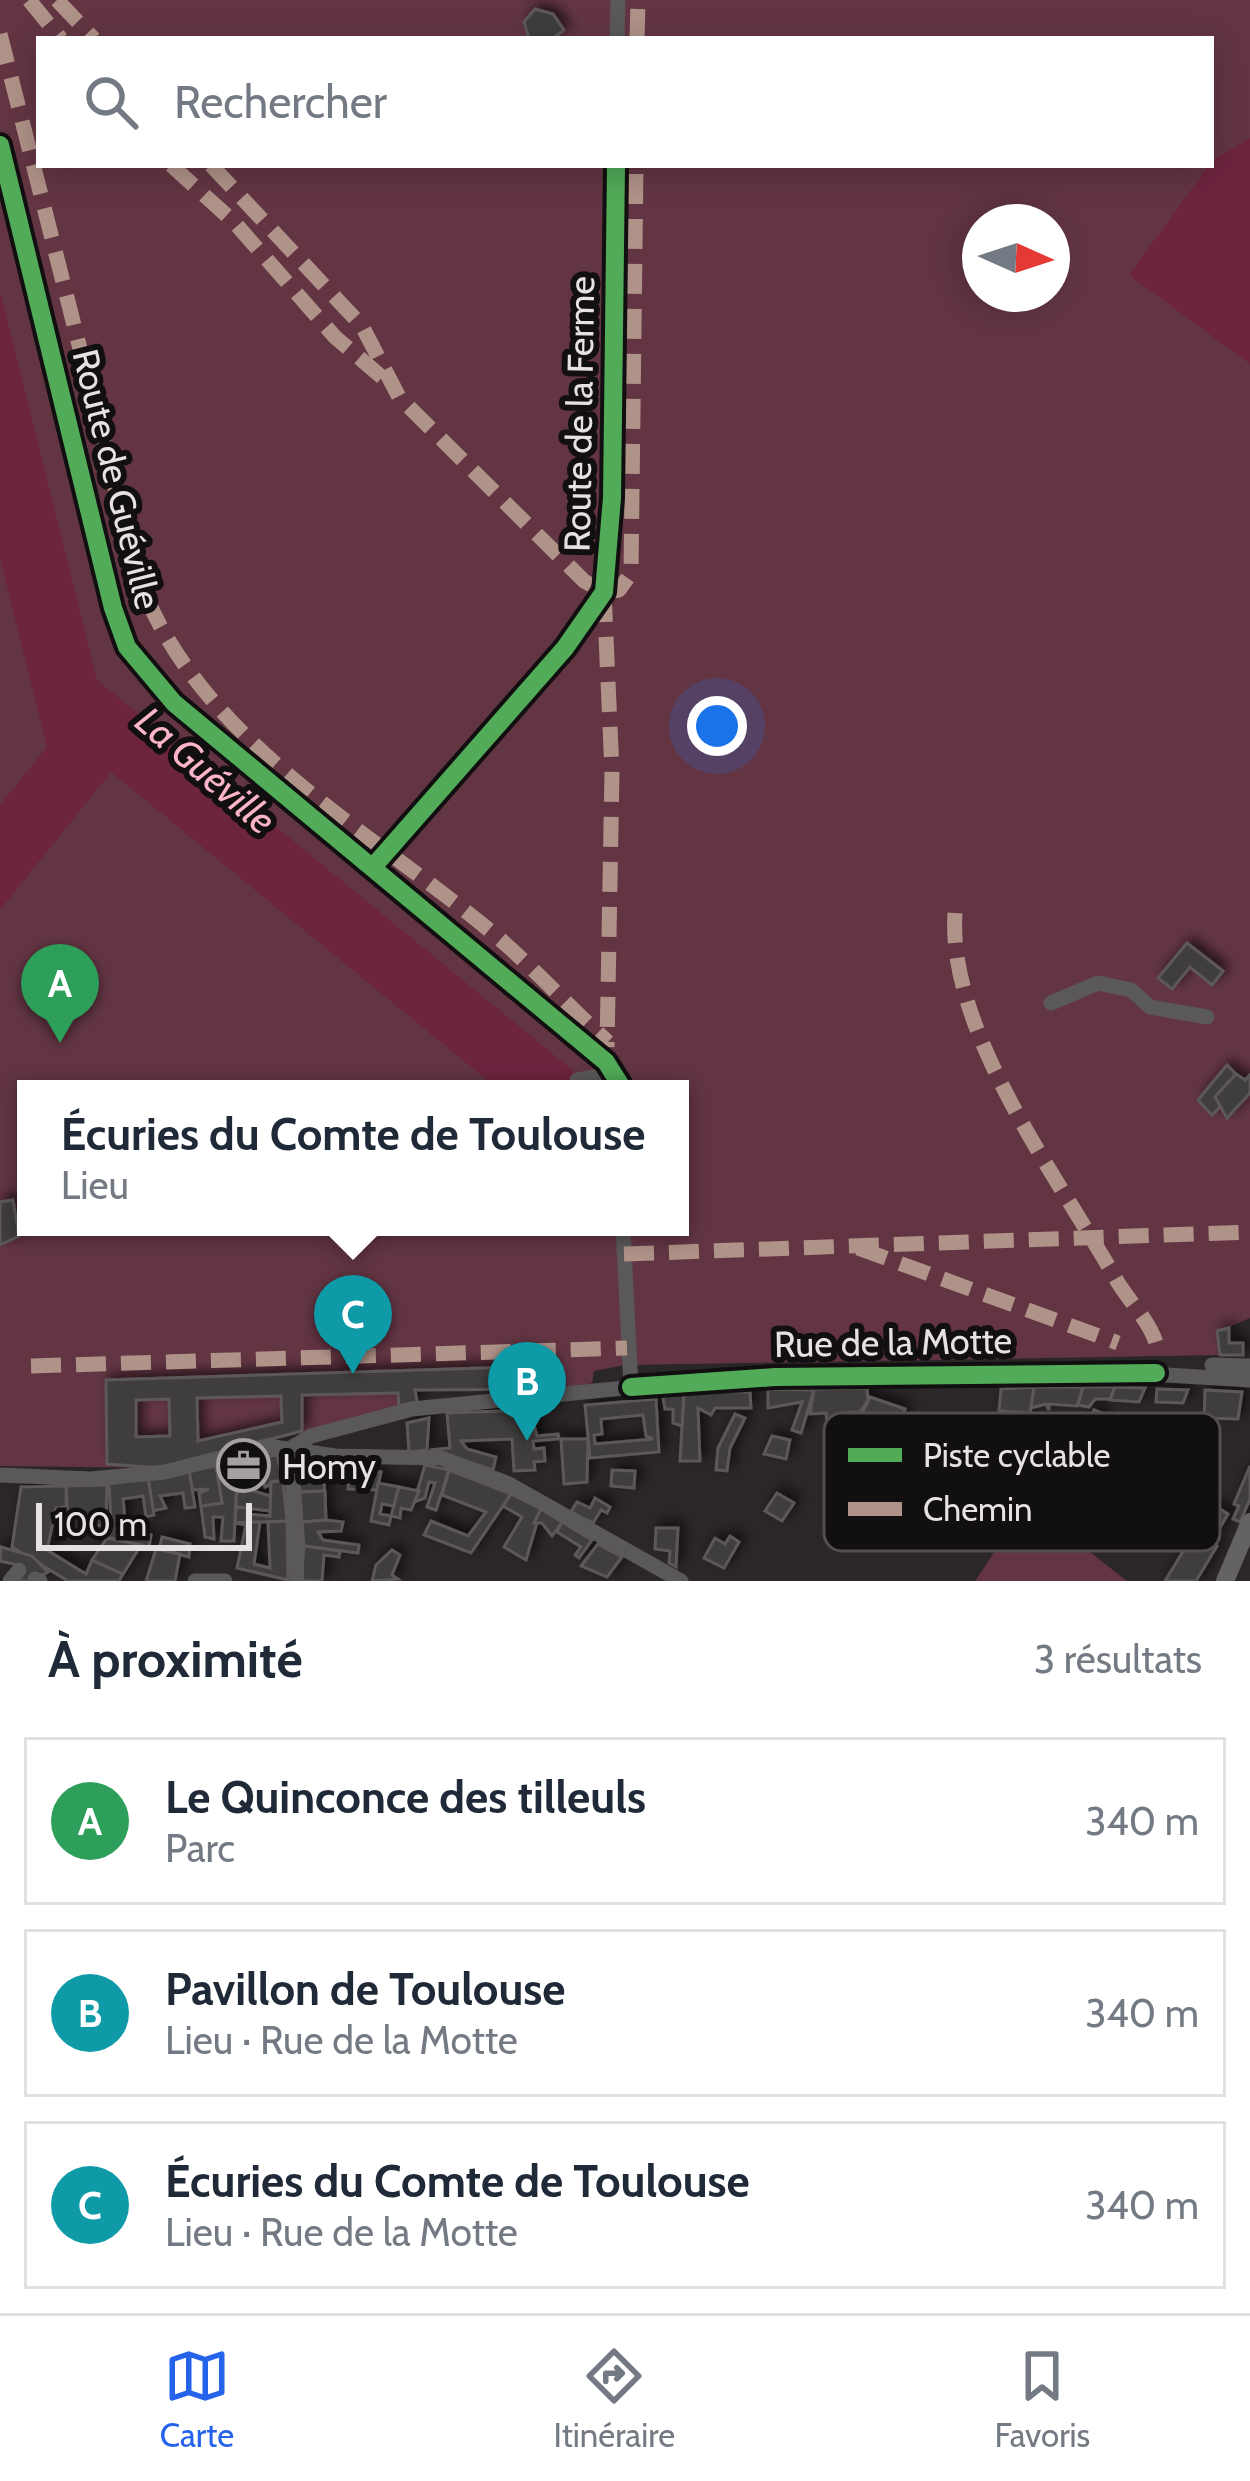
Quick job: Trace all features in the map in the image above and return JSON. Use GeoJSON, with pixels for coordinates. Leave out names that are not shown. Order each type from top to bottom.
{"type":"FeatureCollection","features":[{"type":"Feature","properties":{"kind":"main road"},"geometry":{"type":"LineString","coordinates":[[1226,1581],[1250,1522]]}},
{"type":"Feature","properties":{"kind":"street"},"geometry":{"type":"LineString","coordinates":[[617,36],[618,0]]}},
{"type":"Feature","properties":{"kind":"street","name":"Route de Guéville"},"geometry":{"type":"LineString","coordinates":[[0,145],[113,608],[128,647],[174,703],[373,867],[618,1080]]}},
{"type":"Feature","properties":{"kind":"street","name":"Route de la Ferme"},"geometry":{"type":"LineString","coordinates":[[373,867],[565,648],[604,592],[613,498],[616,168]]}},
{"type":"Feature","properties":{"kind":"street"},"geometry":{"type":"LineString","coordinates":[[1052,1003],[1098,983],[1131,990],[1150,1007],[1207,1017]]}},
{"type":"Feature","properties":{"kind":"street"},"geometry":{"type":"LineString","coordinates":[[623,1236],[631,1387]]}},
{"type":"Feature","properties":{"kind":"street","name":"Rue de la Motte"},"geometry":{"type":"LineString","coordinates":[[1156,1373],[1193,1364],[1250,1366]]}},
{"type":"Feature","properties":{"kind":"street","name":"Rue de la Motte"},"geometry":{"type":"LineString","coordinates":[[291,1448],[311,1436],[412,1409],[631,1387],[776,1377],[1156,1373],[1250,1380]]}},
{"type":"Feature","properties":{"kind":"street"},"geometry":{"type":"LineString","coordinates":[[0,1475],[91,1479],[165,1472],[268,1446],[334,1456],[441,1458],[477,1468],[681,1581]]}},
{"type":"Feature","properties":{"kind":"street"},"geometry":{"type":"LineString","coordinates":[[291,1448],[297,1581]]}},
{"type":"Feature","properties":{"kind":"street"},"geometry":{"type":"LineString","coordinates":[[195,1581],[225,1581]]}},
{"type":"Feature","properties":{"kind":"shaded area"},"geometry":{"type":"Polygon","coordinates":[[[0,0],[1250,0],[1250,1318],[1217,1332],[1220,1355],[625,1365],[594,1371],[592,1383],[562,1390],[416,1390],[417,1402],[161,1468],[0,1466],[0,0]]]}},
{"type":"Feature","properties":{"kind":"shaded area"},"geometry":{"type":"Polygon","coordinates":[[[995,1551],[1089,1551],[1127,1581],[975,1581],[995,1551]]]}},
{"type":"Feature","properties":{"kind":"water"},"geometry":{"type":"Polygon","coordinates":[[[1250,138],[1250,364],[1129,275],[1207,168],[1214,168],[1214,160],[1250,138]]]}},
{"type":"Feature","properties":{"kind":"water","name":"La Guéville"},"geometry":{"type":"Polygon","coordinates":[[[0,290],[97,680],[576,1073],[576,1080],[487,1080],[111,772],[0,910],[0,805],[47,747],[0,558],[0,290]]]}},
{"type":"Feature","properties":{"kind":"building"},"geometry":{"type":"Polygon","coordinates":[[[535,9],[553,14],[564,30],[556,36],[528,36],[524,22],[535,9]]]}},
{"type":"Feature","properties":{"kind":"building"},"geometry":{"type":"Polygon","coordinates":[[[1187,943],[1223,971],[1212,985],[1190,967],[1172,989],[1158,978],[1187,943]]]}},
{"type":"Feature","properties":{"kind":"building"},"geometry":{"type":"Polygon","coordinates":[[[1227,1065],[1236,1074],[1215,1097],[1223,1104],[1212,1115],[1198,1100],[1227,1065]]]}},
{"type":"Feature","properties":{"kind":"building"},"geometry":{"type":"Polygon","coordinates":[[[1236,1074],[1245,1080],[1250,1075],[1250,1093],[1227,1118],[1215,1097],[1236,1074]]]}},
{"type":"Feature","properties":{"kind":"building"},"geometry":{"type":"Polygon","coordinates":[[[13,1200],[19,1236],[0,1245],[0,1202],[13,1200]]]}},
{"type":"Feature","properties":{"kind":"building"},"geometry":{"type":"Polygon","coordinates":[[[1229,1328],[1229,1343],[1243,1343],[1243,1355],[1220,1355],[1217,1331],[1229,1328]]]}},
{"type":"Feature","properties":{"kind":"building"},"geometry":{"type":"Polygon","coordinates":[[[547,1366],[547,1389],[415,1390],[417,1402],[399,1406],[398,1393],[302,1395],[302,1431],[161,1468],[107,1464],[106,1380],[547,1366]],[[281,1396],[197,1398],[198,1441],[282,1422],[281,1396]],[[169,1399],[136,1400],[136,1437],[170,1436],[169,1399]]]}},
{"type":"Feature","properties":{"kind":"building"},"geometry":{"type":"Polygon","coordinates":[[[1034,1387],[1083,1387],[1077,1406],[1049,1404],[1049,1410],[1046,1404],[1031,1408],[1034,1387]]]}},
{"type":"Feature","properties":{"kind":"building"},"geometry":{"type":"Polygon","coordinates":[[[1034,1387],[1030,1413],[999,1411],[1001,1389],[1034,1387]]]}},
{"type":"Feature","properties":{"kind":"building"},"geometry":{"type":"Polygon","coordinates":[[[1083,1387],[1115,1387],[1110,1399],[1095,1399],[1089,1407],[1078,1405],[1083,1387]]]}},
{"type":"Feature","properties":{"kind":"building"},"geometry":{"type":"Polygon","coordinates":[[[1115,1387],[1145,1388],[1139,1402],[1110,1400],[1115,1387]]]}},
{"type":"Feature","properties":{"kind":"building"},"geometry":{"type":"Polygon","coordinates":[[[867,1388],[868,1400],[860,1412],[810,1414],[814,1389],[867,1388]]]}},
{"type":"Feature","properties":{"kind":"building"},"geometry":{"type":"Polygon","coordinates":[[[768,1389],[814,1390],[801,1433],[792,1430],[802,1402],[768,1408],[768,1389]]]}},
{"type":"Feature","properties":{"kind":"building"},"geometry":{"type":"Polygon","coordinates":[[[1157,1389],[1188,1390],[1183,1403],[1156,1402],[1157,1389]]]}},
{"type":"Feature","properties":{"kind":"building"},"geometry":{"type":"Polygon","coordinates":[[[1205,1390],[1242,1392],[1238,1419],[1204,1413],[1205,1390]]]}},
{"type":"Feature","properties":{"kind":"building"},"geometry":{"type":"Polygon","coordinates":[[[684,1391],[750,1392],[751,1408],[715,1408],[711,1415],[698,1408],[700,1461],[680,1461],[684,1391]]]}},
{"type":"Feature","properties":{"kind":"building"},"geometry":{"type":"Polygon","coordinates":[[[662,1392],[684,1392],[682,1426],[673,1423],[673,1409],[665,1409],[662,1392]]]}},
{"type":"Feature","properties":{"kind":"building"},"geometry":{"type":"Polygon","coordinates":[[[870,1397],[905,1409],[904,1413],[862,1413],[870,1397]]]}},
{"type":"Feature","properties":{"kind":"building"},"geometry":{"type":"Polygon","coordinates":[[[656,1399],[659,1452],[590,1458],[585,1405],[656,1399]],[[643,1415],[601,1419],[602,1434],[594,1435],[595,1444],[653,1439],[646,1436],[643,1415]]]}},
{"type":"Feature","properties":{"kind":"building"},"geometry":{"type":"Polygon","coordinates":[[[530,1410],[537,1436],[558,1434],[559,1439],[533,1441],[534,1449],[544,1448],[545,1461],[534,1462],[535,1470],[514,1471],[512,1439],[461,1441],[467,1449],[496,1457],[493,1470],[430,1450],[450,1448],[447,1413],[530,1410]]]}},
{"type":"Feature","properties":{"kind":"building"},"geometry":{"type":"Polygon","coordinates":[[[735,1414],[745,1418],[730,1448],[727,1471],[716,1470],[718,1448],[735,1414]]]}},
{"type":"Feature","properties":{"kind":"building"},"geometry":{"type":"Polygon","coordinates":[[[429,1418],[427,1450],[409,1452],[407,1423],[429,1418]]]}},
{"type":"Feature","properties":{"kind":"building"},"geometry":{"type":"Polygon","coordinates":[[[772,1436],[790,1440],[786,1459],[764,1454],[772,1436]]]}},
{"type":"Feature","properties":{"kind":"building"},"geometry":{"type":"Polygon","coordinates":[[[561,1439],[588,1439],[587,1482],[564,1484],[561,1439]]]}},
{"type":"Feature","properties":{"kind":"building"},"geometry":{"type":"Polygon","coordinates":[[[277,1455],[283,1480],[265,1487],[262,1474],[254,1476],[251,1459],[277,1455]]]}},
{"type":"Feature","properties":{"kind":"building"},"geometry":{"type":"Polygon","coordinates":[[[251,1459],[254,1476],[237,1479],[234,1541],[221,1541],[223,1517],[213,1517],[214,1539],[205,1537],[201,1506],[222,1503],[216,1466],[251,1459]]]}},
{"type":"Feature","properties":{"kind":"building"},"geometry":{"type":"Polygon","coordinates":[[[326,1462],[324,1491],[300,1492],[296,1463],[326,1462]]]}},
{"type":"Feature","properties":{"kind":"building"},"geometry":{"type":"Polygon","coordinates":[[[425,1465],[449,1470],[436,1510],[427,1507],[435,1483],[429,1482],[425,1498],[414,1502],[425,1465]]]}},
{"type":"Feature","properties":{"kind":"building"},"geometry":{"type":"Polygon","coordinates":[[[216,1466],[222,1503],[201,1506],[199,1493],[209,1489],[192,1490],[189,1470],[216,1466]]]}},
{"type":"Feature","properties":{"kind":"building"},"geometry":{"type":"Polygon","coordinates":[[[1250,1466],[1250,1499],[1240,1522],[1233,1519],[1239,1506],[1234,1504],[1250,1466]]]}},
{"type":"Feature","properties":{"kind":"building"},"geometry":{"type":"Polygon","coordinates":[[[189,1470],[195,1507],[185,1508],[183,1493],[160,1496],[166,1508],[153,1511],[148,1477],[189,1470]]]}},
{"type":"Feature","properties":{"kind":"building"},"geometry":{"type":"Polygon","coordinates":[[[349,1470],[381,1472],[377,1490],[348,1489],[349,1470]]]}},
{"type":"Feature","properties":{"kind":"building"},"geometry":{"type":"Polygon","coordinates":[[[449,1470],[511,1494],[471,1553],[424,1535],[431,1521],[468,1536],[486,1512],[442,1495],[449,1470]]]}},
{"type":"Feature","properties":{"kind":"building"},"geometry":{"type":"Polygon","coordinates":[[[612,1470],[635,1471],[634,1488],[611,1486],[612,1470]]]}},
{"type":"Feature","properties":{"kind":"building"},"geometry":{"type":"Polygon","coordinates":[[[262,1474],[261,1483],[251,1485],[250,1490],[274,1497],[271,1511],[236,1507],[237,1479],[262,1474]]]}},
{"type":"Feature","properties":{"kind":"building"},"geometry":{"type":"Polygon","coordinates":[[[148,1477],[154,1515],[146,1517],[143,1496],[123,1499],[126,1529],[151,1535],[149,1547],[105,1537],[111,1520],[109,1484],[148,1477]]]}},
{"type":"Feature","properties":{"kind":"building"},"geometry":{"type":"Polygon","coordinates":[[[283,1480],[287,1521],[235,1523],[236,1507],[247,1508],[247,1514],[270,1516],[271,1482],[283,1480]]]}},
{"type":"Feature","properties":{"kind":"building"},"geometry":{"type":"Polygon","coordinates":[[[378,1483],[399,1487],[394,1506],[382,1504],[380,1514],[391,1516],[389,1525],[371,1521],[378,1483]]]}},
{"type":"Feature","properties":{"kind":"building"},"geometry":{"type":"Polygon","coordinates":[[[107,1485],[106,1527],[92,1524],[92,1518],[68,1519],[66,1486],[107,1485]]]}},
{"type":"Feature","properties":{"kind":"building"},"geometry":{"type":"Polygon","coordinates":[[[66,1486],[66,1507],[56,1508],[47,1550],[86,1574],[92,1560],[123,1574],[119,1581],[68,1581],[12,1547],[21,1487],[66,1486]]]}},
{"type":"Feature","properties":{"kind":"building"},"geometry":{"type":"Polygon","coordinates":[[[399,1487],[419,1491],[411,1510],[401,1508],[400,1518],[391,1516],[399,1487]]]}},
{"type":"Feature","properties":{"kind":"building"},"geometry":{"type":"Polygon","coordinates":[[[325,1491],[326,1520],[302,1522],[300,1492],[325,1491]]]}},
{"type":"Feature","properties":{"kind":"building"},"geometry":{"type":"Polygon","coordinates":[[[777,1493],[794,1503],[782,1521],[765,1511],[777,1493]]]}},
{"type":"Feature","properties":{"kind":"building"},"geometry":{"type":"Polygon","coordinates":[[[511,1494],[541,1509],[526,1560],[504,1547],[522,1517],[503,1506],[511,1494]]]}},
{"type":"Feature","properties":{"kind":"building"},"geometry":{"type":"Polygon","coordinates":[[[595,1498],[610,1507],[607,1513],[601,1510],[593,1523],[571,1512],[577,1502],[590,1508],[595,1498]]]}},
{"type":"Feature","properties":{"kind":"building"},"geometry":{"type":"Polygon","coordinates":[[[541,1509],[562,1522],[552,1536],[542,1523],[534,1523],[541,1509]]]}},
{"type":"Feature","properties":{"kind":"building"},"geometry":{"type":"Polygon","coordinates":[[[287,1521],[288,1580],[237,1568],[246,1525],[235,1523],[260,1522],[254,1564],[270,1568],[268,1522],[287,1521]]]}},
{"type":"Feature","properties":{"kind":"building"},"geometry":{"type":"Polygon","coordinates":[[[302,1522],[343,1522],[341,1531],[318,1532],[323,1540],[359,1545],[358,1553],[304,1546],[302,1522]]]}},
{"type":"Feature","properties":{"kind":"building"},"geometry":{"type":"Polygon","coordinates":[[[562,1522],[592,1540],[579,1558],[575,1555],[581,1547],[557,1532],[562,1522]]]}},
{"type":"Feature","properties":{"kind":"building"},"geometry":{"type":"Polygon","coordinates":[[[656,1528],[678,1528],[676,1567],[669,1563],[670,1551],[655,1549],[656,1528]]]}},
{"type":"Feature","properties":{"kind":"building"},"geometry":{"type":"Polygon","coordinates":[[[730,1536],[739,1542],[724,1568],[704,1558],[715,1538],[725,1544],[730,1536]]]}},
{"type":"Feature","properties":{"kind":"building"},"geometry":{"type":"Polygon","coordinates":[[[162,1537],[190,1544],[189,1557],[159,1550],[162,1537]]]}},
{"type":"Feature","properties":{"kind":"building"},"geometry":{"type":"Polygon","coordinates":[[[107,1538],[141,1545],[123,1574],[92,1560],[107,1538]]]}},
{"type":"Feature","properties":{"kind":"building"},"geometry":{"type":"Polygon","coordinates":[[[598,1544],[622,1557],[607,1577],[581,1566],[598,1544]]]}},
{"type":"Feature","properties":{"kind":"building"},"geometry":{"type":"Polygon","coordinates":[[[304,1546],[340,1551],[339,1557],[324,1555],[322,1581],[301,1581],[304,1546]]]}},
{"type":"Feature","properties":{"kind":"building"},"geometry":{"type":"Polygon","coordinates":[[[1,1547],[32,1556],[48,1572],[34,1581],[14,1581],[18,1565],[0,1561],[1,1547]]]}},
{"type":"Feature","properties":{"kind":"building"},"geometry":{"type":"Polygon","coordinates":[[[156,1549],[180,1554],[175,1581],[146,1581],[156,1549]]]}},
{"type":"Feature","properties":{"kind":"building"},"geometry":{"type":"Polygon","coordinates":[[[392,1550],[400,1555],[392,1575],[398,1579],[372,1581],[376,1565],[392,1550]]]}},
{"type":"Feature","properties":{"kind":"building"},"geometry":{"type":"Polygon","coordinates":[[[1183,1551],[1214,1551],[1196,1581],[1165,1581],[1183,1551]]]}},
{"type":"Feature","properties":{"kind":"marked path"},"geometry":{"type":"LineString","coordinates":[[29,0],[59,36]]}},
{"type":"Feature","properties":{"kind":"marked path"},"geometry":{"type":"LineString","coordinates":[[57,0],[91,36]]}},
{"type":"Feature","properties":{"kind":"marked path"},"geometry":{"type":"LineString","coordinates":[[637,36],[638,0]]}},
{"type":"Feature","properties":{"kind":"marked path"},"geometry":{"type":"LineString","coordinates":[[0,34],[137,573],[163,632],[199,684],[289,776],[494,934],[608,1042]]}},
{"type":"Feature","properties":{"kind":"marked path"},"geometry":{"type":"LineString","coordinates":[[174,168],[234,222],[335,337],[384,379]]}},
{"type":"Feature","properties":{"kind":"marked path"},"geometry":{"type":"LineString","coordinates":[[214,168],[362,326],[399,397],[584,581],[604,592]]}},
{"type":"Feature","properties":{"kind":"marked path"},"geometry":{"type":"LineString","coordinates":[[604,592],[619,590],[631,573],[636,168]]}},
{"type":"Feature","properties":{"kind":"marked path"},"geometry":{"type":"LineString","coordinates":[[604,592],[612,771],[607,1047]]}},
{"type":"Feature","properties":{"kind":"marked path"},"geometry":{"type":"LineString","coordinates":[[955,913],[957,959],[988,1055],[1039,1152],[1156,1343]]}},
{"type":"Feature","properties":{"kind":"marked path"},"geometry":{"type":"LineString","coordinates":[[624,1254],[1250,1232]]}},
{"type":"Feature","properties":{"kind":"marked path"},"geometry":{"type":"LineString","coordinates":[[858,1248],[1118,1343]]}},
{"type":"Feature","properties":{"kind":"marked path"},"geometry":{"type":"LineString","coordinates":[[31,1366],[627,1348]]}},
{"type":"Feature","properties":{"kind":"cycle path"},"geometry":{"type":"LineString","coordinates":[[0,145],[113,608],[127,647],[174,703],[606,1062],[617,1080]]}},
{"type":"Feature","properties":{"kind":"cycle path"},"geometry":{"type":"LineString","coordinates":[[373,867],[565,648],[604,592],[612,498],[616,168]]}},
{"type":"Feature","properties":{"kind":"cycle path"},"geometry":{"type":"LineString","coordinates":[[631,1387],[775,1377],[1156,1373]]}},
{"type":"Feature","properties":{"kind":"place","name":"Le Quinconce des tilleuls"},"geometry":{"type":"Point","coordinates":[60,1043]}},
{"type":"Feature","properties":{"kind":"place","name":"Écuries du Comte de Toulouse"},"geometry":{"type":"Point","coordinates":[353,1374]}},
{"type":"Feature","properties":{"kind":"place","name":"Pavillon de Toulouse"},"geometry":{"type":"Point","coordinates":[527,1441]}},
{"type":"Feature","properties":{"kind":"place","name":"Homy"},"geometry":{"type":"Point","coordinates":[243,1466]}}]}
